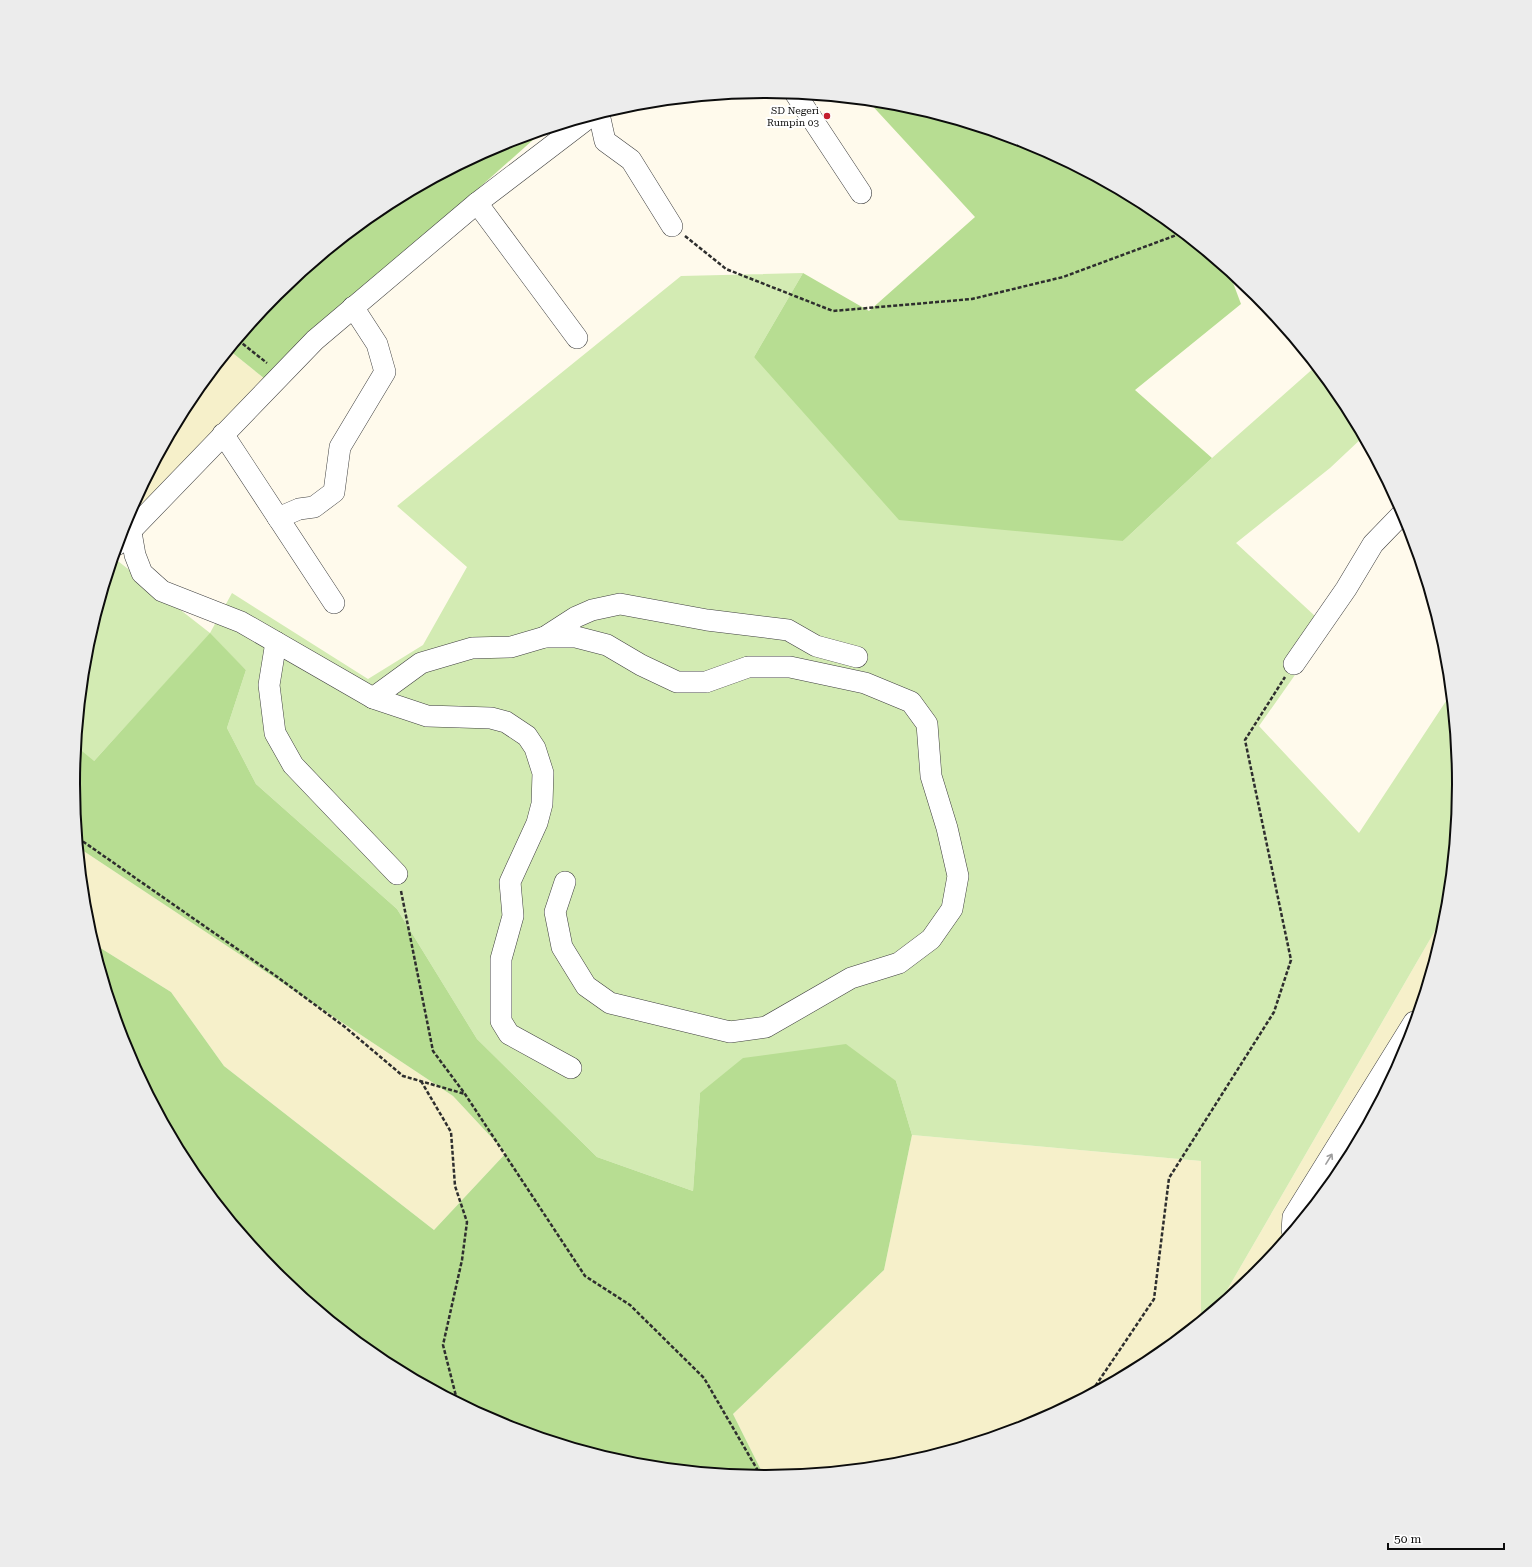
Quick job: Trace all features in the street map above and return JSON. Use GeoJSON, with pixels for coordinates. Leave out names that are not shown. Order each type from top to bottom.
{"type":"FeatureCollection","features":[{"type":"Feature","properties":{"kind":"street"},"geometry":{"type":"LineString","coordinates":[[799,99],[861,193]]}},
{"type":"Feature","properties":{"kind":"street"},"geometry":{"type":"LineString","coordinates":[[600,118],[605,141],[630,160],[672,226]]}},
{"type":"Feature","properties":{"kind":"street"},"geometry":{"type":"LineString","coordinates":[[126,537],[223,434],[315,340],[477,203],[582,123]]}},
{"type":"Feature","properties":{"kind":"street"},"geometry":{"type":"LineString","coordinates":[[477,203],[577,338]]}},
{"type":"Feature","properties":{"kind":"street"},"geometry":{"type":"LineString","coordinates":[[278,518],[298,509],[314,507],[334,492],[340,447],[386,372],[377,344],[353,307]]}},
{"type":"Feature","properties":{"kind":"street"},"geometry":{"type":"LineString","coordinates":[[223,434],[334,603]]}},
{"type":"Feature","properties":{"kind":"street"},"geometry":{"type":"LineString","coordinates":[[1294,664],[1346,589],[1373,544],[1398,518]]}},
{"type":"Feature","properties":{"kind":"street"},"geometry":{"type":"LineString","coordinates":[[125,539],[135,555],[142,573],[162,591],[241,622],[373,698],[427,716],[491,718],[506,722],[527,736],[535,748],[543,773],[542,804],[537,823],[510,882],[513,916],[501,959],[501,1021],[509,1034],[572,1068]]}},
{"type":"Feature","properties":{"kind":"street"},"geometry":{"type":"LineString","coordinates":[[545,637],[576,617],[592,610],[620,604],[707,620],[788,630],[816,646],[857,658]]}},
{"type":"Feature","properties":{"kind":"street"},"geometry":{"type":"LineString","coordinates":[[373,698],[421,663],[472,648],[511,647],[545,637],[576,637],[607,645],[641,665],[677,682],[706,682],[748,667],[790,668],[865,683],[911,702],[927,724],[931,776],[958,876],[952,909],[931,939],[899,963],[851,978],[766,1027],[730,1032],[610,1003],[586,986],[562,947],[555,912],[565,882]]}},
{"type":"Feature","properties":{"kind":"street"},"geometry":{"type":"LineString","coordinates":[[276,642],[270,685],[275,733],[293,765],[397,874]]}},
{"type":"Feature","properties":{"kind":"street"},"geometry":{"type":"LineString","coordinates":[[1293,1223],[1293,1217],[1401,1042]]}},
{"type":"Feature","properties":{"kind":"path"},"geometry":{"type":"LineString","coordinates":[[672,226],[726,269],[832,311],[972,299],[1063,277],[1178,235]]}},
{"type":"Feature","properties":{"kind":"path"},"geometry":{"type":"LineString","coordinates":[[241,342],[281,374]]}},
{"type":"Feature","properties":{"kind":"path"},"geometry":{"type":"LineString","coordinates":[[1096,1385],[1154,1299],[1169,1178],[1274,1012],[1291,960],[1245,740],[1294,664]]}},
{"type":"Feature","properties":{"kind":"path"},"geometry":{"type":"LineString","coordinates":[[82,841],[276,976],[345,1027],[403,1076],[465,1094]]}},
{"type":"Feature","properties":{"kind":"path"},"geometry":{"type":"LineString","coordinates":[[397,874],[433,1051],[465,1094],[585,1276],[630,1305],[704,1378],[757,1470]]}},
{"type":"Feature","properties":{"kind":"path"},"geometry":{"type":"LineString","coordinates":[[420,1081],[451,1132],[455,1186],[467,1222],[462,1260],[443,1345],[456,1395]]}},
{"type":"Feature","properties":{"kind":"shaded area"},"geometry":{"type":"Polygon","coordinates":[[[233,353],[265,379],[134,516],[172,440],[196,402],[233,353]]]}},
{"type":"Feature","properties":{"kind":"shaded area"},"geometry":{"type":"Polygon","coordinates":[[[84,851],[453,1096],[506,1153],[434,1230],[224,1066],[171,992],[100,948],[93,917],[84,851]]]}},
{"type":"Feature","properties":{"kind":"shaded area"},"geometry":{"type":"Polygon","coordinates":[[[1436,928],[1429,961],[1416,1004],[1400,1046],[1360,1127],[1336,1165],[1282,1236],[1251,1269],[1226,1292],[1436,928]]]}},
{"type":"Feature","properties":{"kind":"shaded area"},"geometry":{"type":"Polygon","coordinates":[[[912,1135],[1201,1161],[1201,1314],[1184,1328],[1147,1354],[1109,1378],[1069,1399],[1029,1417],[987,1433],[944,1446],[856,1464],[811,1468],[761,1470],[733,1414],[884,1270],[912,1135]]]}},
{"type":"Feature","properties":{"kind":"green space"},"geometry":{"type":"Polygon","coordinates":[[[873,106],[944,121],[987,134],[1029,150],[1069,168],[1109,189],[1147,213],[1184,239],[1232,281],[1241,304],[1135,390],[1212,458],[1123,541],[899,520],[754,357],[803,273],[869,311],[975,217],[873,106]]]}},
{"type":"Feature","properties":{"kind":"green space"},"geometry":{"type":"Polygon","coordinates":[[[535,138],[265,379],[233,353],[250,331],[281,298],[314,268],[348,239],[423,189],[463,168],[535,138]]]}},
{"type":"Feature","properties":{"kind":"green space"},"geometry":{"type":"Polygon","coordinates":[[[803,273],[754,357],[1123,541],[1212,458],[1312,369],[1336,402],[1360,440],[1330,468],[1236,543],[1328,628],[1259,726],[1359,833],[1447,700],[1451,739],[1451,828],[1439,917],[1436,928],[1226,1292],[1201,1314],[1201,1161],[912,1135],[896,1081],[700,1093],[693,1191],[597,1157],[477,1039],[397,909],[256,784],[227,728],[246,670],[210,634],[93,762],[81,751],[86,694],[93,650],[103,606],[117,560],[210,633],[232,593],[368,679],[423,645],[467,567],[397,506],[681,276],[803,273]]]}},
{"type":"Feature","properties":{"kind":"green space"},"geometry":{"type":"Polygon","coordinates":[[[210,633],[246,670],[227,728],[256,784],[397,909],[477,1039],[597,1157],[693,1191],[700,1093],[743,1058],[846,1044],[896,1081],[912,1135],[884,1270],[733,1414],[761,1470],[676,1464],[632,1456],[588,1446],[545,1433],[503,1417],[463,1399],[423,1378],[385,1354],[348,1328],[281,1269],[250,1236],[222,1201],[196,1165],[172,1126],[151,1087],[132,1046],[116,1004],[100,948],[171,992],[224,1066],[434,1230],[506,1153],[453,1096],[84,851],[81,828],[81,750],[94,761],[210,633]]]}},
{"type":"Feature","properties":{"kind":"place","name":"SD Negeri Rumpin 03"},"geometry":{"type":"Point","coordinates":[827,116]}}]}
